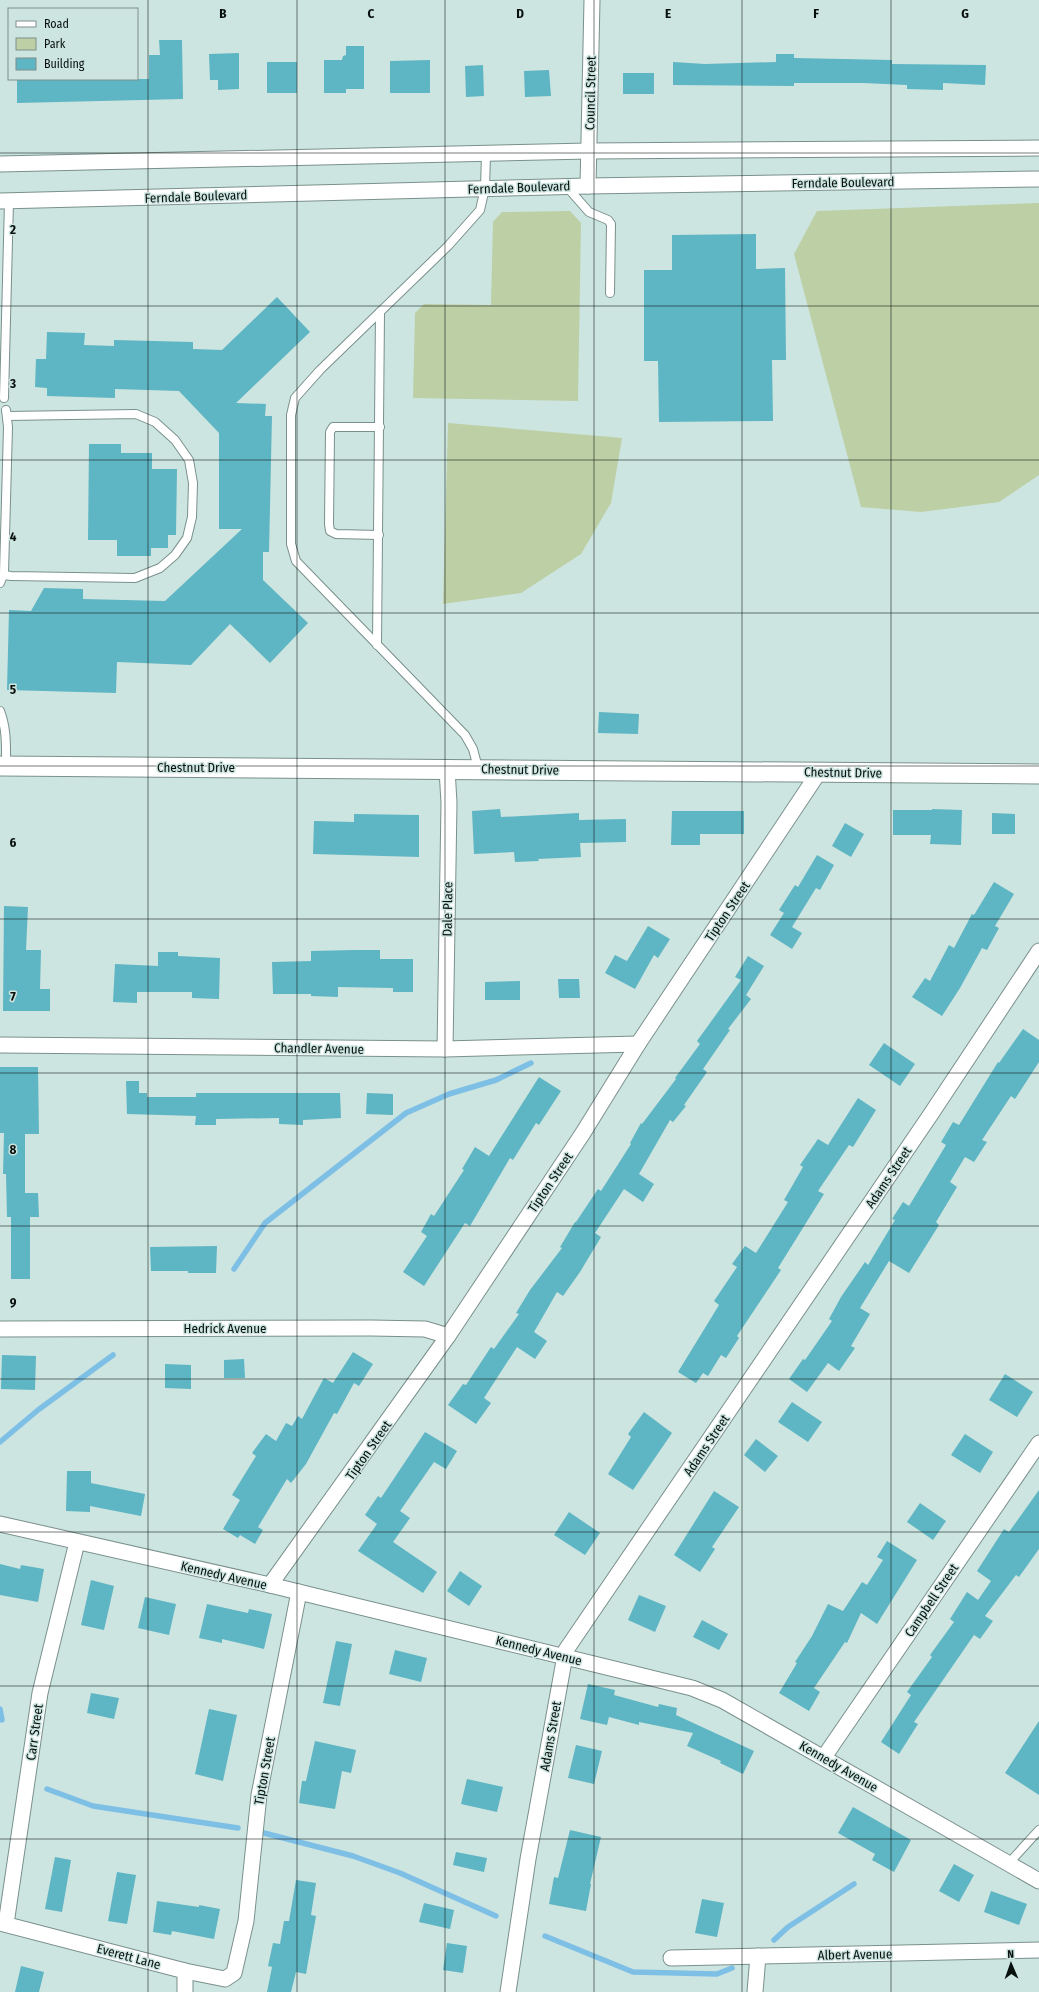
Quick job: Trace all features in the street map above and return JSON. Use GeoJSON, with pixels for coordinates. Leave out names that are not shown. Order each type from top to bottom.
{"type":"FeatureCollection","features":[{"type":"Feature","properties":{"kind":"street","name":"Council Street"},"geometry":{"type":"LineString","coordinates":[[588,186],[592,0]]}},
{"type":"Feature","properties":{"kind":"street"},"geometry":{"type":"LineString","coordinates":[[0,164],[589,151],[1039,148]]}},
{"type":"Feature","properties":{"kind":"street","name":"Ferndale Boulevard"},"geometry":{"type":"LineString","coordinates":[[4,201],[566,186],[1039,179]]}},
{"type":"Feature","properties":{"kind":"street","name":"Chestnut Drive"},"geometry":{"type":"LineString","coordinates":[[3,766],[478,768],[1039,774]]}},
{"type":"Feature","properties":{"kind":"street","name":"Dale Place"},"geometry":{"type":"LineString","coordinates":[[445,1049],[449,802],[447,769]]}},
{"type":"Feature","properties":{"kind":"street","name":"Tipton Street"},"geometry":{"type":"LineString","coordinates":[[270,1585],[448,1336],[583,1133],[638,1044],[819,772]]}},
{"type":"Feature","properties":{"kind":"street","name":"Adams Street"},"geometry":{"type":"LineString","coordinates":[[508,1992],[528,1859],[566,1650],[931,1114],[1039,951]]}},
{"type":"Feature","properties":{"kind":"street","name":"Chandler Avenue"},"geometry":{"type":"LineString","coordinates":[[0,1045],[445,1049],[638,1044]]}},
{"type":"Feature","properties":{"kind":"street","name":"Hedrick Avenue"},"geometry":{"type":"LineString","coordinates":[[0,1329],[371,1328],[425,1329],[448,1336]]}},
{"type":"Feature","properties":{"kind":"street","name":"Campbell Street"},"geometry":{"type":"LineString","coordinates":[[824,1757],[1039,1443]]}},
{"type":"Feature","properties":{"kind":"street","name":"Kennedy Avenue"},"geometry":{"type":"LineString","coordinates":[[0,1524],[270,1585],[565,1656],[699,1691],[722,1700],[1039,1881]]}},
{"type":"Feature","properties":{"kind":"street","name":"Carr Street"},"geometry":{"type":"LineString","coordinates":[[3,1924],[40,1693],[77,1542]]}},
{"type":"Feature","properties":{"kind":"street","name":"Tipton Street"},"geometry":{"type":"LineString","coordinates":[[239,1950],[246,1921],[259,1795],[298,1592]]}},
{"type":"Feature","properties":{"kind":"street","name":"Everett Lane"},"geometry":{"type":"LineString","coordinates":[[3,1924],[185,1971],[224,1979],[234,1973],[239,1950]]}},
{"type":"Feature","properties":{"kind":"street","name":"Albert Avenue"},"geometry":{"type":"LineString","coordinates":[[671,1958],[1039,1950]]}},
{"type":"Feature","properties":{"kind":"street"},"geometry":{"type":"LineString","coordinates":[[755,1992],[758,1956]]}},
{"type":"Feature","properties":{"kind":"street"},"geometry":{"type":"LineString","coordinates":[[185,1971],[185,1992]]}},
{"type":"Feature","properties":{"kind":"lane"},"geometry":{"type":"LineString","coordinates":[[478,768],[473,749],[465,735],[296,561],[291,544],[291,415],[295,398],[320,370],[448,246],[480,210],[485,188],[486,154]]}},
{"type":"Feature","properties":{"kind":"lane"},"geometry":{"type":"LineString","coordinates":[[566,186],[589,212],[608,220],[611,224],[610,293]]}},
{"type":"Feature","properties":{"kind":"lane"},"geometry":{"type":"LineString","coordinates":[[4,201],[4,398]]}},
{"type":"Feature","properties":{"kind":"lane"},"geometry":{"type":"LineString","coordinates":[[377,645],[380,312]]}},
{"type":"Feature","properties":{"kind":"lane"},"geometry":{"type":"LineString","coordinates":[[6,413],[136,414],[155,422],[175,440],[189,460],[193,483],[192,517],[187,538],[175,555],[160,568],[135,578],[11,576],[2,579],[8,427],[6,413]]}},
{"type":"Feature","properties":{"kind":"lane"},"geometry":{"type":"LineString","coordinates":[[379,535],[336,534],[330,531],[329,524],[330,432],[334,427],[380,427]]}},
{"type":"Feature","properties":{"kind":"lane"},"geometry":{"type":"LineString","coordinates":[[0,711],[4,722],[6,737],[3,766]]}},
{"type":"Feature","properties":{"kind":"lane"},"geometry":{"type":"LineString","coordinates":[[1009,1863],[1039,1830]]}},
{"type":"Feature","properties":{"kind":"green space"},"geometry":{"type":"Polygon","coordinates":[[[1039,203],[1039,475],[999,502],[921,512],[861,507],[794,254],[817,211],[1039,203]]]}},
{"type":"Feature","properties":{"kind":"green space"},"geometry":{"type":"Polygon","coordinates":[[[570,211],[581,223],[578,401],[413,398],[415,313],[424,304],[491,305],[493,222],[502,212],[570,211]]]}},
{"type":"Feature","properties":{"kind":"green space"},"geometry":{"type":"Polygon","coordinates":[[[448,423],[622,438],[611,503],[581,554],[521,593],[443,604],[448,423]]]}},
{"type":"Feature","properties":{"kind":"building"},"geometry":{"type":"Polygon","coordinates":[[[159,40],[182,40],[183,99],[17,103],[17,80],[149,79],[149,55],[160,55],[159,40]]]}},
{"type":"Feature","properties":{"kind":"building"},"geometry":{"type":"Polygon","coordinates":[[[346,46],[364,46],[364,89],[346,89],[346,93],[324,93],[324,60],[342,60],[343,56],[346,55],[346,46]]]}},
{"type":"Feature","properties":{"kind":"building"},"geometry":{"type":"Polygon","coordinates":[[[239,53],[239,89],[218,90],[218,80],[210,80],[209,54],[239,53]]]}},
{"type":"Feature","properties":{"kind":"building"},"geometry":{"type":"Polygon","coordinates":[[[776,54],[794,54],[794,58],[892,60],[892,64],[986,65],[985,85],[943,83],[943,90],[907,89],[907,85],[863,83],[794,83],[794,86],[673,85],[673,62],[705,64],[776,62],[776,54]]]}},
{"type":"Feature","properties":{"kind":"building"},"geometry":{"type":"Polygon","coordinates":[[[430,60],[430,93],[390,93],[390,61],[430,60]]]}},
{"type":"Feature","properties":{"kind":"building"},"geometry":{"type":"Polygon","coordinates":[[[267,62],[297,62],[297,93],[267,93],[267,62]]]}},
{"type":"Feature","properties":{"kind":"building"},"geometry":{"type":"Polygon","coordinates":[[[483,65],[484,96],[466,97],[465,66],[483,65]]]}},
{"type":"Feature","properties":{"kind":"building"},"geometry":{"type":"Polygon","coordinates":[[[549,70],[551,96],[525,97],[524,71],[549,70]]]}},
{"type":"Feature","properties":{"kind":"building"},"geometry":{"type":"Polygon","coordinates":[[[623,73],[654,73],[654,94],[623,94],[623,73]]]}},
{"type":"Feature","properties":{"kind":"building"},"geometry":{"type":"Polygon","coordinates":[[[756,234],[756,269],[785,268],[786,360],[772,360],[773,421],[659,422],[658,361],[644,361],[644,270],[672,270],[672,235],[756,234]]]}},
{"type":"Feature","properties":{"kind":"building"},"geometry":{"type":"Polygon","coordinates":[[[277,297],[310,332],[236,403],[266,404],[265,416],[272,416],[269,552],[263,552],[263,580],[308,623],[270,663],[230,624],[191,665],[117,662],[116,693],[7,690],[9,610],[31,611],[44,588],[83,589],[83,599],[165,601],[242,529],[219,529],[219,433],[179,391],[115,389],[115,398],[47,396],[47,388],[35,387],[36,359],[46,359],[47,332],[85,333],[84,345],[114,346],[114,340],[193,342],[193,349],[222,350],[277,297]]]}},
{"type":"Feature","properties":{"kind":"building"},"geometry":{"type":"Polygon","coordinates":[[[89,444],[121,444],[121,453],[152,453],[152,469],[177,469],[176,535],[168,535],[168,548],[151,548],[151,556],[117,556],[117,540],[88,540],[89,444]]]}},
{"type":"Feature","properties":{"kind":"building"},"geometry":{"type":"Polygon","coordinates":[[[599,712],[639,714],[638,734],[598,733],[599,712]]]}},
{"type":"Feature","properties":{"kind":"building"},"geometry":{"type":"Polygon","coordinates":[[[500,809],[501,817],[579,813],[579,820],[626,819],[626,842],[580,843],[581,857],[538,859],[539,861],[515,862],[514,852],[474,854],[472,811],[500,809]]]}},
{"type":"Feature","properties":{"kind":"building"},"geometry":{"type":"Polygon","coordinates":[[[893,810],[962,810],[961,845],[930,844],[931,835],[893,835],[893,810]]]}},
{"type":"Feature","properties":{"kind":"building"},"geometry":{"type":"Polygon","coordinates":[[[672,811],[744,811],[744,834],[700,834],[700,845],[671,845],[672,811]]]}},
{"type":"Feature","properties":{"kind":"building"},"geometry":{"type":"Polygon","coordinates":[[[992,813],[1015,814],[1015,834],[992,834],[992,813]]]}},
{"type":"Feature","properties":{"kind":"building"},"geometry":{"type":"Polygon","coordinates":[[[354,814],[419,815],[419,857],[313,854],[314,821],[354,822],[354,814]]]}},
{"type":"Feature","properties":{"kind":"building"},"geometry":{"type":"Polygon","coordinates":[[[845,823],[864,834],[851,857],[832,846],[845,823]]]}},
{"type":"Feature","properties":{"kind":"building"},"geometry":{"type":"Polygon","coordinates":[[[817,855],[834,865],[820,890],[816,888],[792,927],[802,933],[792,949],[770,935],[784,913],[779,910],[795,885],[798,887],[817,855]]]}},
{"type":"Feature","properties":{"kind":"building"},"geometry":{"type":"Polygon","coordinates":[[[994,882],[1014,894],[995,926],[999,928],[987,950],[982,948],[960,988],[942,1016],[912,997],[925,978],[930,981],[949,945],[954,948],[972,914],[974,915],[994,882]]]}},
{"type":"Feature","properties":{"kind":"building"},"geometry":{"type":"Polygon","coordinates":[[[4,906],[28,907],[26,950],[41,950],[40,989],[50,989],[50,1011],[3,1011],[4,906]]]}},
{"type":"Feature","properties":{"kind":"building"},"geometry":{"type":"Polygon","coordinates":[[[648,926],[670,939],[658,958],[654,955],[635,989],[605,973],[615,955],[627,961],[648,926]]]}},
{"type":"Feature","properties":{"kind":"building"},"geometry":{"type":"Polygon","coordinates":[[[380,950],[380,959],[413,959],[413,992],[393,992],[393,988],[338,987],[338,997],[311,996],[311,994],[273,994],[272,962],[311,961],[311,951],[380,950]]]}},
{"type":"Feature","properties":{"kind":"building"},"geometry":{"type":"Polygon","coordinates":[[[158,952],[178,952],[178,956],[220,958],[219,999],[192,998],[192,992],[137,992],[137,1003],[113,1002],[115,964],[158,966],[158,952]]]}},
{"type":"Feature","properties":{"kind":"building"},"geometry":{"type":"Polygon","coordinates":[[[748,956],[764,966],[746,995],[751,999],[728,1029],[730,1030],[703,1069],[707,1072],[684,1105],[686,1106],[673,1122],[670,1120],[639,1174],[654,1184],[643,1202],[624,1189],[595,1233],[601,1237],[580,1272],[563,1296],[557,1292],[534,1332],[547,1341],[535,1359],[517,1347],[484,1398],[491,1403],[476,1424],[448,1405],[463,1384],[466,1385],[491,1347],[494,1349],[519,1314],[516,1313],[530,1290],[562,1248],[560,1247],[575,1222],[598,1189],[601,1191],[631,1144],[630,1143],[641,1123],[642,1124],[676,1079],[675,1078],[700,1044],[697,1041],[741,980],[735,977],[748,956]]]}},
{"type":"Feature","properties":{"kind":"building"},"geometry":{"type":"Polygon","coordinates":[[[558,979],[579,979],[580,998],[559,998],[558,979]]]}},
{"type":"Feature","properties":{"kind":"building"},"geometry":{"type":"Polygon","coordinates":[[[520,981],[520,1000],[485,1000],[485,982],[520,981]]]}},
{"type":"Feature","properties":{"kind":"building"},"geometry":{"type":"Polygon","coordinates":[[[1023,1029],[1039,1040],[1039,1062],[1015,1099],[1011,1096],[982,1140],[987,1142],[974,1162],[965,1157],[950,1182],[957,1187],[936,1222],[939,1225],[909,1273],[889,1261],[860,1308],[870,1314],[851,1346],[855,1348],[839,1371],[828,1363],[807,1392],[789,1379],[803,1359],[805,1360],[832,1321],[829,1319],[841,1297],[865,1262],[868,1265],[895,1220],[892,1219],[903,1202],[909,1206],[946,1145],[941,1142],[953,1122],[959,1125],[998,1062],[999,1063],[1023,1029]]]}},
{"type":"Feature","properties":{"kind":"building"},"geometry":{"type":"Polygon","coordinates":[[[884,1043],[915,1064],[900,1086],[869,1065],[884,1043]]]}},
{"type":"Feature","properties":{"kind":"building"},"geometry":{"type":"Polygon","coordinates":[[[0,1067],[38,1067],[39,1134],[25,1134],[25,1193],[38,1193],[39,1217],[30,1217],[30,1279],[11,1279],[11,1217],[7,1217],[6,1174],[3,1174],[4,1133],[0,1133],[0,1067]]]}},
{"type":"Feature","properties":{"kind":"building"},"geometry":{"type":"Polygon","coordinates":[[[539,1077],[561,1091],[539,1125],[536,1123],[513,1160],[510,1158],[470,1226],[465,1223],[424,1286],[403,1272],[427,1236],[421,1232],[431,1214],[434,1216],[464,1170],[462,1169],[475,1147],[489,1156],[539,1077]]]}},
{"type":"Feature","properties":{"kind":"building"},"geometry":{"type":"Polygon","coordinates":[[[126,1081],[139,1081],[139,1093],[147,1093],[147,1097],[196,1097],[196,1093],[340,1093],[341,1118],[303,1120],[303,1125],[279,1124],[279,1118],[216,1119],[216,1125],[195,1125],[196,1116],[127,1114],[126,1081]]]}},
{"type":"Feature","properties":{"kind":"building"},"geometry":{"type":"Polygon","coordinates":[[[367,1093],[393,1094],[393,1115],[366,1114],[367,1093]]]}},
{"type":"Feature","properties":{"kind":"building"},"geometry":{"type":"Polygon","coordinates":[[[858,1098],[876,1110],[853,1147],[849,1145],[818,1191],[824,1194],[778,1268],[781,1270],[737,1336],[739,1338],[726,1358],[721,1355],[708,1376],[703,1373],[696,1383],[678,1372],[719,1305],[714,1301],[737,1267],[732,1264],[745,1246],[756,1253],[788,1202],[784,1200],[803,1167],[800,1165],[818,1139],[828,1145],[858,1098]]]}},
{"type":"Feature","properties":{"kind":"building"},"geometry":{"type":"Polygon","coordinates":[[[217,1246],[216,1273],[151,1271],[150,1247],[217,1246]]]}},
{"type":"Feature","properties":{"kind":"building"},"geometry":{"type":"Polygon","coordinates":[[[353,1352],[373,1364],[359,1386],[354,1383],[337,1414],[334,1413],[306,1464],[291,1483],[287,1479],[258,1527],[263,1530],[255,1544],[240,1535],[238,1538],[223,1529],[240,1500],[232,1495],[256,1456],[252,1453],[266,1434],[276,1441],[286,1423],[292,1426],[298,1416],[302,1419],[324,1378],[333,1383],[353,1352]]]}},
{"type":"Feature","properties":{"kind":"building"},"geometry":{"type":"Polygon","coordinates":[[[2,1355],[36,1356],[35,1390],[1,1389],[2,1355]]]}},
{"type":"Feature","properties":{"kind":"building"},"geometry":{"type":"Polygon","coordinates":[[[244,1359],[245,1378],[224,1378],[224,1360],[244,1359]]]}},
{"type":"Feature","properties":{"kind":"building"},"geometry":{"type":"Polygon","coordinates":[[[165,1364],[191,1365],[191,1389],[165,1388],[165,1364]]]}},
{"type":"Feature","properties":{"kind":"building"},"geometry":{"type":"Polygon","coordinates":[[[1005,1374],[1033,1392],[1017,1417],[989,1400],[1005,1374]]]}},
{"type":"Feature","properties":{"kind":"building"},"geometry":{"type":"Polygon","coordinates":[[[792,1402],[822,1422],[808,1442],[778,1422],[792,1402]]]}},
{"type":"Feature","properties":{"kind":"building"},"geometry":{"type":"Polygon","coordinates":[[[644,1412],[672,1433],[633,1490],[608,1474],[631,1437],[628,1434],[644,1412]]]}},
{"type":"Feature","properties":{"kind":"building"},"geometry":{"type":"Polygon","coordinates":[[[425,1432],[457,1451],[446,1469],[434,1462],[400,1511],[410,1518],[393,1542],[437,1572],[423,1593],[358,1551],[377,1524],[365,1515],[378,1496],[381,1498],[425,1432]]]}},
{"type":"Feature","properties":{"kind":"building"},"geometry":{"type":"Polygon","coordinates":[[[965,1434],[993,1452],[980,1473],[951,1455],[965,1434]]]}},
{"type":"Feature","properties":{"kind":"building"},"geometry":{"type":"Polygon","coordinates":[[[756,1439],[778,1456],[765,1472],[744,1455],[756,1439]]]}},
{"type":"Feature","properties":{"kind":"building"},"geometry":{"type":"Polygon","coordinates":[[[67,1471],[91,1471],[91,1483],[145,1494],[141,1516],[90,1506],[90,1512],[66,1511],[67,1471]]]}},
{"type":"Feature","properties":{"kind":"building"},"geometry":{"type":"Polygon","coordinates":[[[1039,1490],[1039,1549],[1019,1577],[1016,1575],[985,1616],[993,1621],[980,1639],[974,1635],[914,1722],[918,1724],[899,1754],[881,1742],[911,1695],[907,1692],[932,1657],[930,1655],[954,1622],[950,1619],[967,1592],[978,1600],[991,1581],[977,1571],[1004,1529],[1009,1532],[1039,1490]]]}},
{"type":"Feature","properties":{"kind":"building"},"geometry":{"type":"Polygon","coordinates":[[[714,1491],[739,1507],[712,1547],[715,1549],[700,1572],[674,1555],[714,1491]]]}},
{"type":"Feature","properties":{"kind":"building"},"geometry":{"type":"Polygon","coordinates":[[[920,1503],[946,1521],[933,1540],[907,1522],[920,1503]]]}},
{"type":"Feature","properties":{"kind":"building"},"geometry":{"type":"Polygon","coordinates":[[[569,1512],[600,1533],[585,1555],[554,1535],[569,1512]]]}},
{"type":"Feature","properties":{"kind":"building"},"geometry":{"type":"Polygon","coordinates":[[[887,1541],[917,1560],[877,1624],[861,1613],[847,1643],[845,1642],[814,1688],[820,1692],[809,1711],[779,1693],[797,1663],[795,1662],[812,1636],[828,1604],[843,1611],[862,1582],[867,1585],[883,1560],[877,1557],[887,1541]]]}},
{"type":"Feature","properties":{"kind":"building"},"geometry":{"type":"Polygon","coordinates":[[[0,1564],[20,1569],[21,1565],[44,1569],[38,1602],[0,1595],[0,1564]]]}},
{"type":"Feature","properties":{"kind":"building"},"geometry":{"type":"Polygon","coordinates":[[[460,1571],[482,1586],[469,1606],[447,1591],[460,1571]]]}},
{"type":"Feature","properties":{"kind":"building"},"geometry":{"type":"Polygon","coordinates":[[[91,1580],[114,1586],[104,1630],[81,1625],[91,1580]]]}},
{"type":"Feature","properties":{"kind":"building"},"geometry":{"type":"Polygon","coordinates":[[[639,1595],[666,1606],[655,1632],[628,1620],[639,1595]]]}},
{"type":"Feature","properties":{"kind":"building"},"geometry":{"type":"Polygon","coordinates":[[[145,1597],[176,1604],[169,1635],[138,1628],[145,1597]]]}},
{"type":"Feature","properties":{"kind":"building"},"geometry":{"type":"Polygon","coordinates":[[[207,1604],[248,1613],[249,1609],[272,1614],[264,1649],[222,1639],[222,1643],[199,1638],[207,1604]]]}},
{"type":"Feature","properties":{"kind":"building"},"geometry":{"type":"Polygon","coordinates":[[[702,1620],[728,1634],[719,1650],[693,1637],[702,1620]]]}},
{"type":"Feature","properties":{"kind":"building"},"geometry":{"type":"Polygon","coordinates":[[[336,1641],[352,1644],[340,1706],[323,1703],[336,1641]]]}},
{"type":"Feature","properties":{"kind":"building"},"geometry":{"type":"Polygon","coordinates":[[[395,1650],[427,1658],[421,1682],[389,1674],[395,1650]]]}},
{"type":"Feature","properties":{"kind":"building"},"geometry":{"type":"Polygon","coordinates":[[[588,1684],[615,1690],[614,1695],[658,1707],[659,1704],[677,1708],[676,1715],[754,1751],[743,1774],[720,1763],[721,1761],[687,1746],[693,1733],[639,1722],[639,1725],[609,1717],[607,1725],[580,1719],[588,1684]]]}},
{"type":"Feature","properties":{"kind":"building"},"geometry":{"type":"Polygon","coordinates":[[[91,1693],[119,1698],[114,1719],[87,1713],[91,1693]]]}},
{"type":"Feature","properties":{"kind":"building"},"geometry":{"type":"Polygon","coordinates":[[[209,1709],[237,1715],[223,1781],[195,1774],[209,1709]]]}},
{"type":"Feature","properties":{"kind":"building"},"geometry":{"type":"Polygon","coordinates":[[[1039,1721],[1039,1795],[1005,1773],[1039,1721]]]}},
{"type":"Feature","properties":{"kind":"building"},"geometry":{"type":"Polygon","coordinates":[[[315,1741],[356,1750],[351,1773],[342,1771],[335,1809],[299,1803],[302,1781],[306,1781],[315,1741]]]}},
{"type":"Feature","properties":{"kind":"building"},"geometry":{"type":"Polygon","coordinates":[[[576,1745],[602,1751],[594,1784],[568,1778],[576,1745]]]}},
{"type":"Feature","properties":{"kind":"building"},"geometry":{"type":"Polygon","coordinates":[[[467,1779],[503,1787],[497,1812],[461,1804],[467,1779]]]}},
{"type":"Feature","properties":{"kind":"building"},"geometry":{"type":"Polygon","coordinates":[[[853,1807],[911,1840],[894,1872],[872,1860],[875,1854],[838,1833],[853,1807]]]}},
{"type":"Feature","properties":{"kind":"building"},"geometry":{"type":"Polygon","coordinates":[[[570,1830],[601,1837],[590,1884],[586,1911],[549,1904],[554,1877],[558,1878],[570,1830]]]}},
{"type":"Feature","properties":{"kind":"building"},"geometry":{"type":"Polygon","coordinates":[[[456,1852],[487,1858],[484,1872],[453,1865],[456,1852]]]}},
{"type":"Feature","properties":{"kind":"building"},"geometry":{"type":"Polygon","coordinates":[[[55,1857],[71,1860],[62,1912],[45,1909],[55,1857]]]}},
{"type":"Feature","properties":{"kind":"building"},"geometry":{"type":"Polygon","coordinates":[[[954,1864],[974,1875],[959,1902],[939,1891],[954,1864]]]}},
{"type":"Feature","properties":{"kind":"building"},"geometry":{"type":"Polygon","coordinates":[[[117,1872],[136,1875],[127,1924],[108,1921],[117,1872]]]}},
{"type":"Feature","properties":{"kind":"building"},"geometry":{"type":"Polygon","coordinates":[[[296,1880],[316,1883],[311,1915],[316,1916],[306,1974],[296,1972],[291,1992],[267,1992],[272,1967],[268,1966],[273,1943],[280,1944],[284,1921],[289,1921],[296,1880]]]}},
{"type":"Feature","properties":{"kind":"building"},"geometry":{"type":"Polygon","coordinates":[[[991,1891],[1027,1904],[1019,1925],[984,1912],[991,1891]]]}},
{"type":"Feature","properties":{"kind":"building"},"geometry":{"type":"Polygon","coordinates":[[[702,1899],[724,1903],[717,1937],[695,1933],[702,1899]]]}},
{"type":"Feature","properties":{"kind":"building"},"geometry":{"type":"Polygon","coordinates":[[[157,1901],[199,1907],[199,1905],[220,1909],[214,1939],[172,1931],[171,1935],[153,1932],[157,1901]]]}},
{"type":"Feature","properties":{"kind":"building"},"geometry":{"type":"Polygon","coordinates":[[[424,1903],[454,1910],[450,1929],[419,1922],[424,1903]]]}},
{"type":"Feature","properties":{"kind":"building"},"geometry":{"type":"Polygon","coordinates":[[[447,1943],[467,1946],[463,1973],[443,1970],[447,1943]]]}},
{"type":"Feature","properties":{"kind":"building"},"geometry":{"type":"Polygon","coordinates":[[[21,1966],[44,1972],[39,1992],[15,1992],[21,1966]]]}},
{"type":"Feature","properties":{"kind":"waterway"},"geometry":{"type":"LineString","coordinates":[[234,1269],[265,1223],[406,1113],[449,1094],[496,1080],[531,1063]]}},
{"type":"Feature","properties":{"kind":"waterway"},"geometry":{"type":"LineString","coordinates":[[0,1442],[38,1410],[113,1355]]}},
{"type":"Feature","properties":{"kind":"waterway"},"geometry":{"type":"LineString","coordinates":[[0,1709],[2,1720]]}},
{"type":"Feature","properties":{"kind":"waterway"},"geometry":{"type":"LineString","coordinates":[[47,1789],[93,1806],[238,1828]]}},
{"type":"Feature","properties":{"kind":"waterway"},"geometry":{"type":"LineString","coordinates":[[264,1833],[353,1856],[400,1873],[496,1916]]}},
{"type":"Feature","properties":{"kind":"waterway"},"geometry":{"type":"LineString","coordinates":[[774,1940],[788,1927],[854,1884]]}},
{"type":"Feature","properties":{"kind":"waterway"},"geometry":{"type":"LineString","coordinates":[[545,1936],[633,1972],[717,1974],[732,1968]]}}]}
